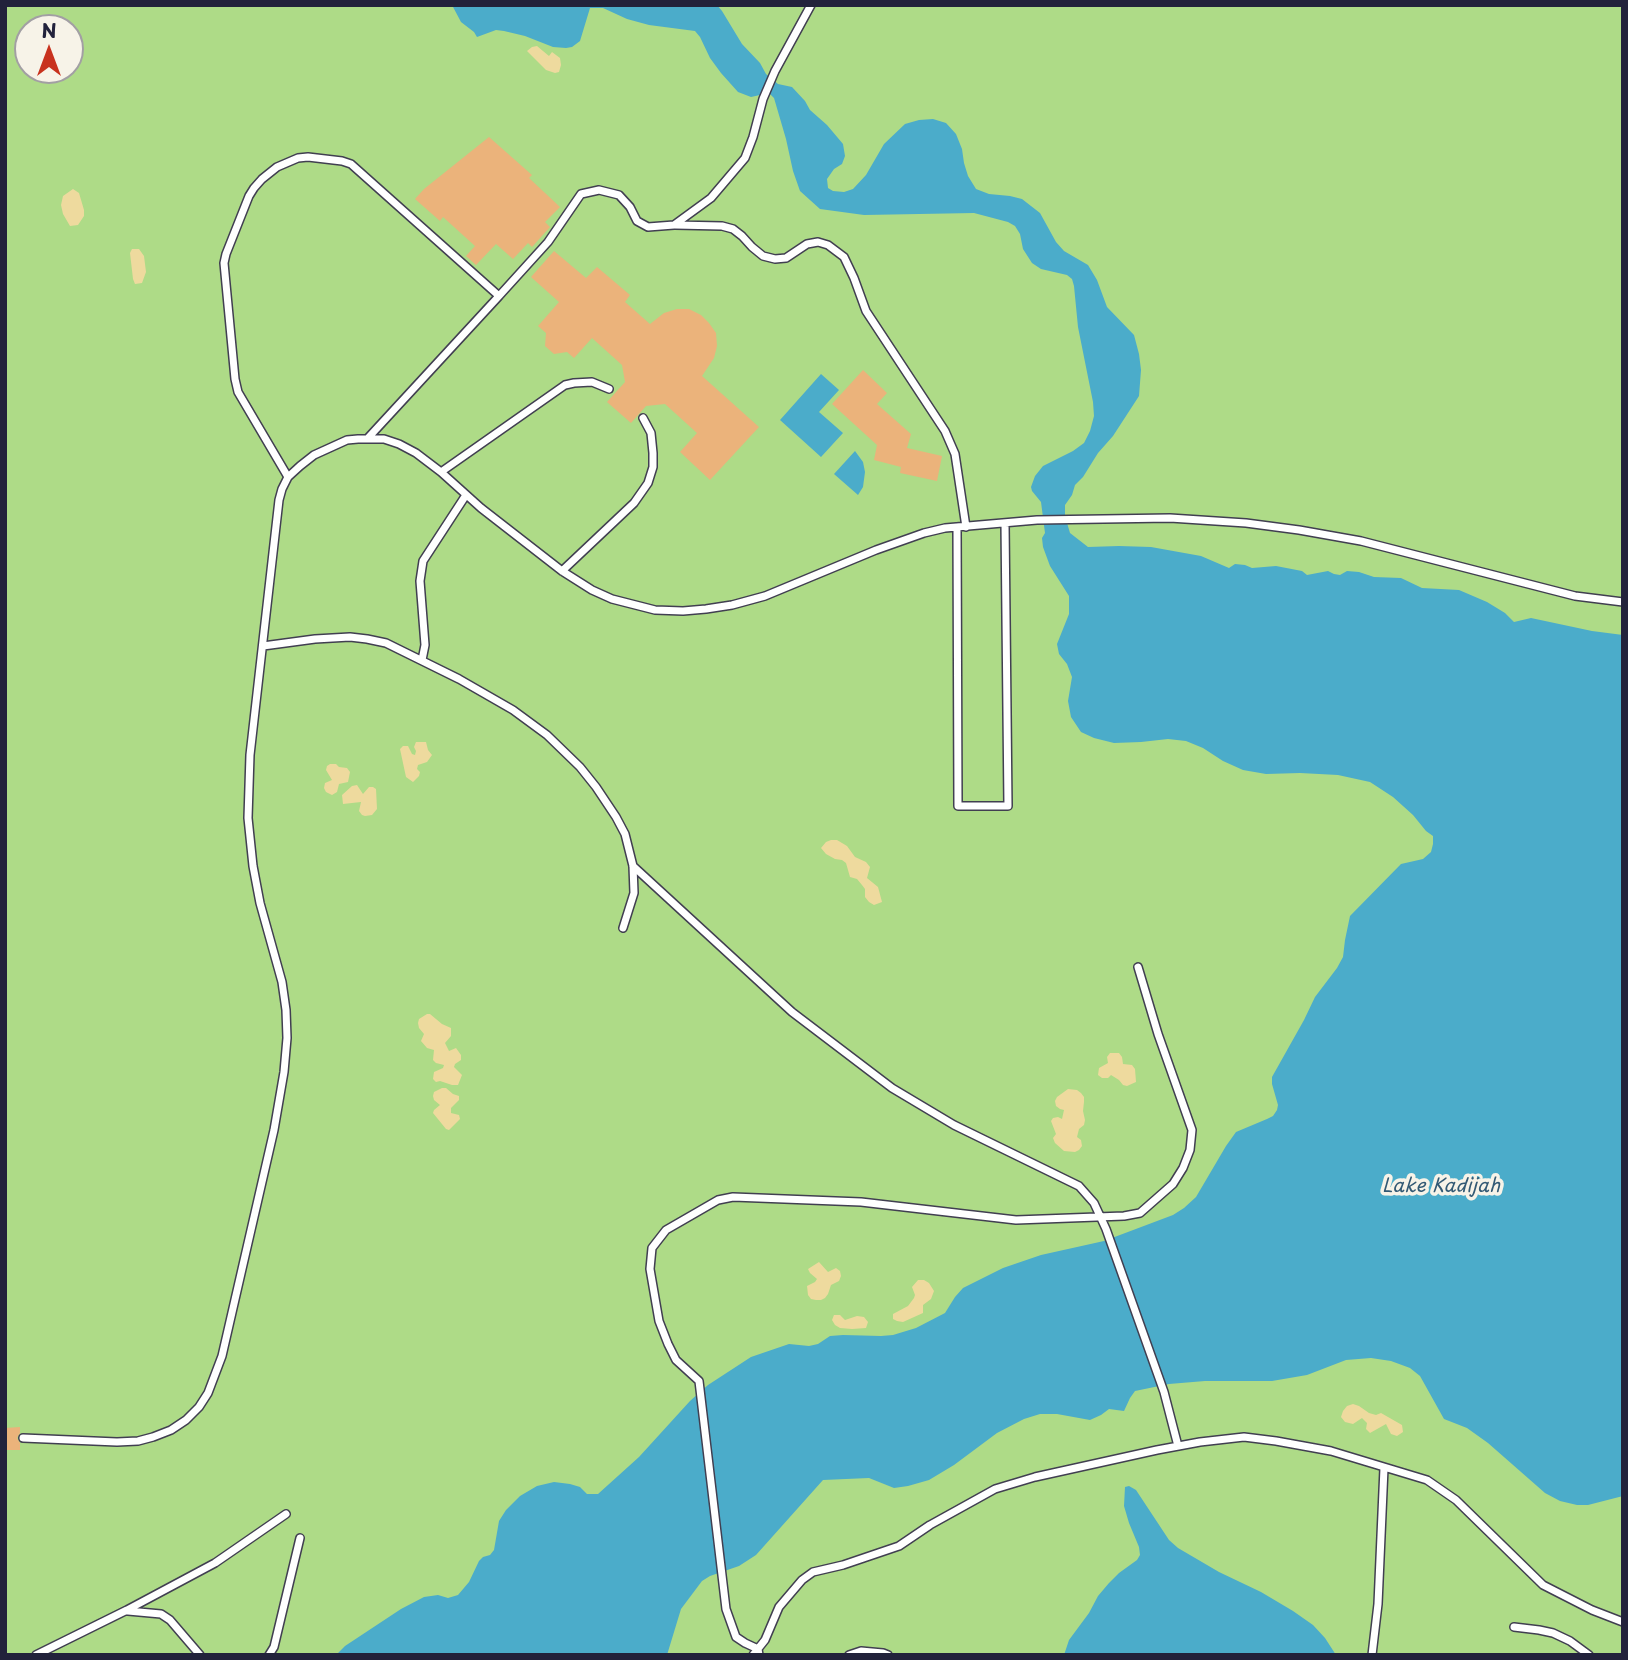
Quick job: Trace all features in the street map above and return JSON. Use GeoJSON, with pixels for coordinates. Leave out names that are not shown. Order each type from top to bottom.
{"type":"FeatureCollection","features":[{"type":"Feature","properties":{"kind":"lane"},"geometry":{"type":"LineString","coordinates":[[674,225],[710,198],[745,158],[762,99],[811,5]]}},
{"type":"Feature","properties":{"kind":"lane"},"geometry":{"type":"LineString","coordinates":[[288,477],[238,392],[224,273],[226,254],[249,196],[262,178],[277,167],[298,158],[308,157],[351,164],[499,296]]}},
{"type":"Feature","properties":{"kind":"lane"},"geometry":{"type":"LineString","coordinates":[[368,438],[548,242],[581,194],[599,190],[619,195],[630,207],[637,221],[648,227],[722,226],[733,229],[763,257],[775,259],[786,258],[807,244],[818,242],[828,245],[844,257],[866,311],[945,431],[955,454],[966,527]]}},
{"type":"Feature","properties":{"kind":"lane"},"geometry":{"type":"LineString","coordinates":[[441,472],[565,385],[592,382],[609,389]]}},
{"type":"Feature","properties":{"kind":"lane"},"geometry":{"type":"LineString","coordinates":[[562,571],[634,503],[648,483],[653,467],[653,453],[650,433],[643,418]]}},
{"type":"Feature","properties":{"kind":"lane"},"geometry":{"type":"LineString","coordinates":[[23,1438],[117,1442],[153,1437],[186,1420],[199,1407],[216,1376],[274,1130],[287,1038],[282,982],[260,903],[248,818],[250,755],[279,500],[288,477],[322,451],[347,440],[368,438],[399,444],[441,472],[526,545],[562,571],[612,599],[655,610],[706,609],[765,596],[904,539],[957,527],[1037,520],[1170,518],[1246,523],[1361,541],[1575,596],[1623,602]]}},
{"type":"Feature","properties":{"kind":"lane"},"geometry":{"type":"LineString","coordinates":[[422,660],[425,645],[420,581],[423,561],[466,495]]}},
{"type":"Feature","properties":{"kind":"lane"},"geometry":{"type":"LineString","coordinates":[[957,527],[958,806],[1008,806],[1005,523]]}},
{"type":"Feature","properties":{"kind":"lane"},"geometry":{"type":"LineString","coordinates":[[263,646],[350,637],[386,643],[460,679],[513,710],[547,735],[596,787],[625,834],[633,866],[634,893],[623,928]]}},
{"type":"Feature","properties":{"kind":"lane"},"geometry":{"type":"LineString","coordinates":[[633,866],[792,1012],[892,1088],[954,1125],[1079,1186],[1094,1203],[1105,1229],[1164,1392],[1178,1446]]}},
{"type":"Feature","properties":{"kind":"lane"},"geometry":{"type":"LineString","coordinates":[[1138,967],[1192,1130],[1190,1150],[1173,1184],[1140,1213],[1016,1220],[861,1202],[733,1197],[718,1200],[666,1230],[652,1248],[650,1269],[659,1321],[676,1360],[699,1381],[726,1609],[736,1637],[757,1653],[779,1607],[802,1580],[813,1572],[899,1546],[930,1524],[995,1489],[1035,1477],[1178,1446],[1244,1437],[1331,1451],[1427,1480],[1456,1500],[1543,1585],[1592,1611],[1623,1622]]}},
{"type":"Feature","properties":{"kind":"lane"},"geometry":{"type":"LineString","coordinates":[[1372,1655],[1378,1604],[1384,1468]]}},
{"type":"Feature","properties":{"kind":"lane"},"geometry":{"type":"LineString","coordinates":[[36,1655],[127,1611],[215,1563],[285,1514]]}},
{"type":"Feature","properties":{"kind":"lane"},"geometry":{"type":"LineString","coordinates":[[269,1655],[274,1647],[300,1538]]}},
{"type":"Feature","properties":{"kind":"lane"},"geometry":{"type":"LineString","coordinates":[[127,1611],[161,1614],[176,1626],[200,1655]]}},
{"type":"Feature","properties":{"kind":"lane"},"geometry":{"type":"LineString","coordinates":[[1514,1627],[1553,1633],[1570,1641],[1588,1655]]}},
{"type":"Feature","properties":{"kind":"lane"},"geometry":{"type":"LineString","coordinates":[[849,1655],[861,1651],[888,1655]]}},
{"type":"Feature","properties":{"kind":"green space"},"geometry":{"type":"Polygon","coordinates":[[[5,5],[1623,5],[1623,1655],[5,1655],[5,5]]]}},
{"type":"Feature","properties":{"kind":"sand"},"geometry":{"type":"Polygon","coordinates":[[[537,46],[549,56],[552,52],[560,58],[559,72],[546,70],[527,51],[537,46]]]}},
{"type":"Feature","properties":{"kind":"sand"},"geometry":{"type":"Polygon","coordinates":[[[73,189],[79,193],[84,216],[78,225],[70,226],[61,205],[63,196],[73,189]]]}},
{"type":"Feature","properties":{"kind":"sand"},"geometry":{"type":"Polygon","coordinates":[[[132,249],[139,249],[144,256],[146,272],[142,283],[135,284],[133,279],[130,253],[132,249]]]}},
{"type":"Feature","properties":{"kind":"sand"},"geometry":{"type":"Polygon","coordinates":[[[416,742],[426,742],[432,755],[427,762],[418,765],[419,776],[413,782],[406,777],[400,749],[408,746],[415,755],[416,742]]]}},
{"type":"Feature","properties":{"kind":"sand"},"geometry":{"type":"Polygon","coordinates":[[[330,764],[347,768],[350,772],[348,782],[339,784],[337,792],[332,795],[324,788],[325,783],[332,780],[326,770],[330,764]]]}},
{"type":"Feature","properties":{"kind":"sand"},"geometry":{"type":"Polygon","coordinates":[[[357,785],[363,794],[369,787],[376,789],[377,809],[372,815],[362,815],[359,811],[361,802],[343,804],[342,795],[357,785]]]}},
{"type":"Feature","properties":{"kind":"sand"},"geometry":{"type":"Polygon","coordinates":[[[831,840],[837,840],[847,846],[855,857],[866,862],[870,867],[867,878],[878,887],[882,902],[874,905],[869,902],[862,885],[857,879],[850,877],[846,863],[826,854],[821,848],[831,840]]]}},
{"type":"Feature","properties":{"kind":"sand"},"geometry":{"type":"Polygon","coordinates":[[[427,1014],[451,1028],[451,1036],[445,1043],[449,1051],[456,1048],[461,1055],[461,1060],[454,1067],[462,1075],[458,1085],[436,1082],[433,1079],[434,1072],[444,1065],[433,1060],[434,1050],[427,1048],[421,1041],[424,1034],[418,1023],[419,1019],[427,1014]]]}},
{"type":"Feature","properties":{"kind":"sand"},"geometry":{"type":"Polygon","coordinates":[[[1110,1053],[1119,1053],[1123,1064],[1132,1065],[1136,1082],[1127,1086],[1111,1075],[1102,1078],[1098,1075],[1099,1068],[1108,1063],[1107,1057],[1110,1053]]]}},
{"type":"Feature","properties":{"kind":"sand"},"geometry":{"type":"Polygon","coordinates":[[[442,1088],[459,1096],[459,1100],[451,1108],[451,1113],[459,1115],[460,1119],[449,1130],[433,1113],[440,1105],[434,1100],[434,1092],[442,1088]]]}},
{"type":"Feature","properties":{"kind":"sand"},"geometry":{"type":"Polygon","coordinates":[[[1068,1089],[1077,1090],[1084,1097],[1085,1120],[1077,1137],[1082,1146],[1075,1152],[1064,1151],[1055,1143],[1053,1138],[1056,1134],[1051,1121],[1058,1117],[1062,1119],[1064,1110],[1056,1106],[1055,1101],[1068,1089]]]}},
{"type":"Feature","properties":{"kind":"sand"},"geometry":{"type":"Polygon","coordinates":[[[819,1262],[828,1272],[836,1268],[841,1276],[839,1281],[831,1285],[825,1298],[816,1300],[808,1295],[807,1286],[817,1279],[808,1269],[819,1262]]]}},
{"type":"Feature","properties":{"kind":"sand"},"geometry":{"type":"Polygon","coordinates":[[[918,1280],[929,1283],[934,1291],[931,1299],[923,1305],[923,1313],[903,1322],[893,1319],[893,1314],[908,1306],[914,1298],[912,1287],[918,1280]]]}},
{"type":"Feature","properties":{"kind":"sand"},"geometry":{"type":"Polygon","coordinates":[[[834,1315],[840,1315],[845,1320],[864,1317],[868,1322],[866,1328],[840,1328],[832,1320],[834,1315]]]}},
{"type":"Feature","properties":{"kind":"sand"},"geometry":{"type":"Polygon","coordinates":[[[1353,1404],[1369,1413],[1381,1413],[1402,1425],[1403,1432],[1397,1436],[1391,1434],[1386,1424],[1370,1433],[1362,1418],[1353,1424],[1345,1422],[1341,1417],[1343,1411],[1353,1404]]]}},
{"type":"Feature","properties":{"kind":"water","name":"Lake Kadijah"},"geometry":{"type":"Polygon","coordinates":[[[452,5],[717,5],[742,44],[760,63],[766,74],[778,84],[792,87],[843,144],[845,156],[842,164],[834,169],[827,179],[828,188],[833,191],[853,189],[866,175],[884,144],[905,124],[933,119],[946,123],[956,134],[968,176],[976,189],[989,194],[1022,199],[1040,213],[1064,251],[1088,265],[1107,307],[1134,335],[1141,370],[1139,396],[1113,436],[1075,485],[1065,505],[1070,533],[1088,547],[1151,547],[1201,556],[1229,568],[1235,564],[1252,568],[1276,566],[1302,571],[1307,575],[1328,571],[1340,575],[1347,571],[1374,577],[1401,578],[1422,588],[1459,590],[1487,602],[1514,622],[1531,618],[1623,635],[1623,1496],[1588,1505],[1560,1501],[1545,1493],[1467,1428],[1444,1419],[1420,1376],[1410,1368],[1371,1358],[1346,1360],[1307,1375],[1272,1381],[1205,1381],[1169,1384],[1135,1391],[1124,1411],[1109,1409],[1090,1420],[1040,1414],[997,1433],[929,1480],[908,1486],[894,1488],[869,1478],[823,1480],[756,1555],[739,1566],[702,1581],[681,1609],[667,1655],[336,1655],[345,1646],[401,1609],[424,1597],[438,1595],[448,1598],[458,1595],[469,1582],[479,1561],[494,1550],[499,1521],[520,1496],[537,1486],[554,1482],[580,1487],[587,1494],[598,1494],[639,1457],[690,1401],[708,1385],[751,1357],[789,1344],[818,1344],[830,1336],[893,1335],[916,1328],[945,1313],[963,1288],[1003,1268],[1041,1255],[1104,1241],[1173,1215],[1184,1208],[1196,1197],[1236,1132],[1273,1116],[1277,1110],[1272,1077],[1315,997],[1343,957],[1350,916],[1401,864],[1423,859],[1431,852],[1433,844],[1433,836],[1413,815],[1393,797],[1370,782],[1338,775],[1266,774],[1243,770],[1186,741],[1168,739],[1114,743],[1081,732],[1071,717],[1068,701],[1072,677],[1059,654],[1057,644],[1069,614],[1069,596],[1050,566],[1043,547],[1042,538],[1045,533],[1041,502],[1031,487],[1043,466],[1084,443],[1094,416],[1093,402],[1078,327],[1072,279],[1067,275],[1041,269],[1032,263],[1023,249],[1015,226],[974,213],[864,215],[820,209],[800,191],[774,98],[769,93],[751,97],[738,92],[710,58],[695,31],[649,25],[603,8],[590,8],[580,41],[572,47],[553,47],[504,31],[496,30],[477,37],[461,22],[452,5]]]}},
{"type":"Feature","properties":{"kind":"water"},"geometry":{"type":"Polygon","coordinates":[[[821,374],[839,390],[819,412],[843,433],[821,457],[780,420],[821,374]]]}},
{"type":"Feature","properties":{"kind":"water"},"geometry":{"type":"Polygon","coordinates":[[[855,451],[863,462],[865,472],[863,487],[858,495],[834,474],[855,451]]]}},
{"type":"Feature","properties":{"kind":"water"},"geometry":{"type":"Polygon","coordinates":[[[1125,1487],[1136,1490],[1169,1540],[1178,1548],[1293,1611],[1313,1625],[1336,1655],[1064,1655],[1069,1640],[1098,1596],[1140,1555],[1124,1506],[1125,1487]]]}},
{"type":"Feature","properties":{"kind":"building"},"geometry":{"type":"Polygon","coordinates":[[[489,137],[532,175],[529,178],[560,207],[545,222],[550,227],[532,247],[528,243],[513,259],[496,244],[476,265],[466,256],[475,246],[443,217],[440,221],[415,199],[489,137]]]}},
{"type":"Feature","properties":{"kind":"building"},"geometry":{"type":"Polygon","coordinates":[[[554,251],[586,278],[597,267],[630,295],[625,302],[650,324],[664,313],[689,309],[701,315],[716,333],[714,358],[702,376],[759,427],[710,480],[680,452],[697,433],[665,404],[646,406],[631,423],[607,402],[625,382],[622,365],[592,338],[574,358],[567,352],[554,354],[545,346],[546,333],[538,326],[559,302],[531,277],[554,251]]]}},
{"type":"Feature","properties":{"kind":"building"},"geometry":{"type":"Polygon","coordinates":[[[863,370],[887,393],[877,404],[911,434],[907,448],[942,456],[937,481],[900,473],[901,467],[874,460],[877,445],[832,404],[863,370]]]}},
{"type":"Feature","properties":{"kind":"building"},"geometry":{"type":"Polygon","coordinates":[[[20,1427],[17,1438],[20,1450],[5,1450],[5,1428],[20,1427]]]}}]}
